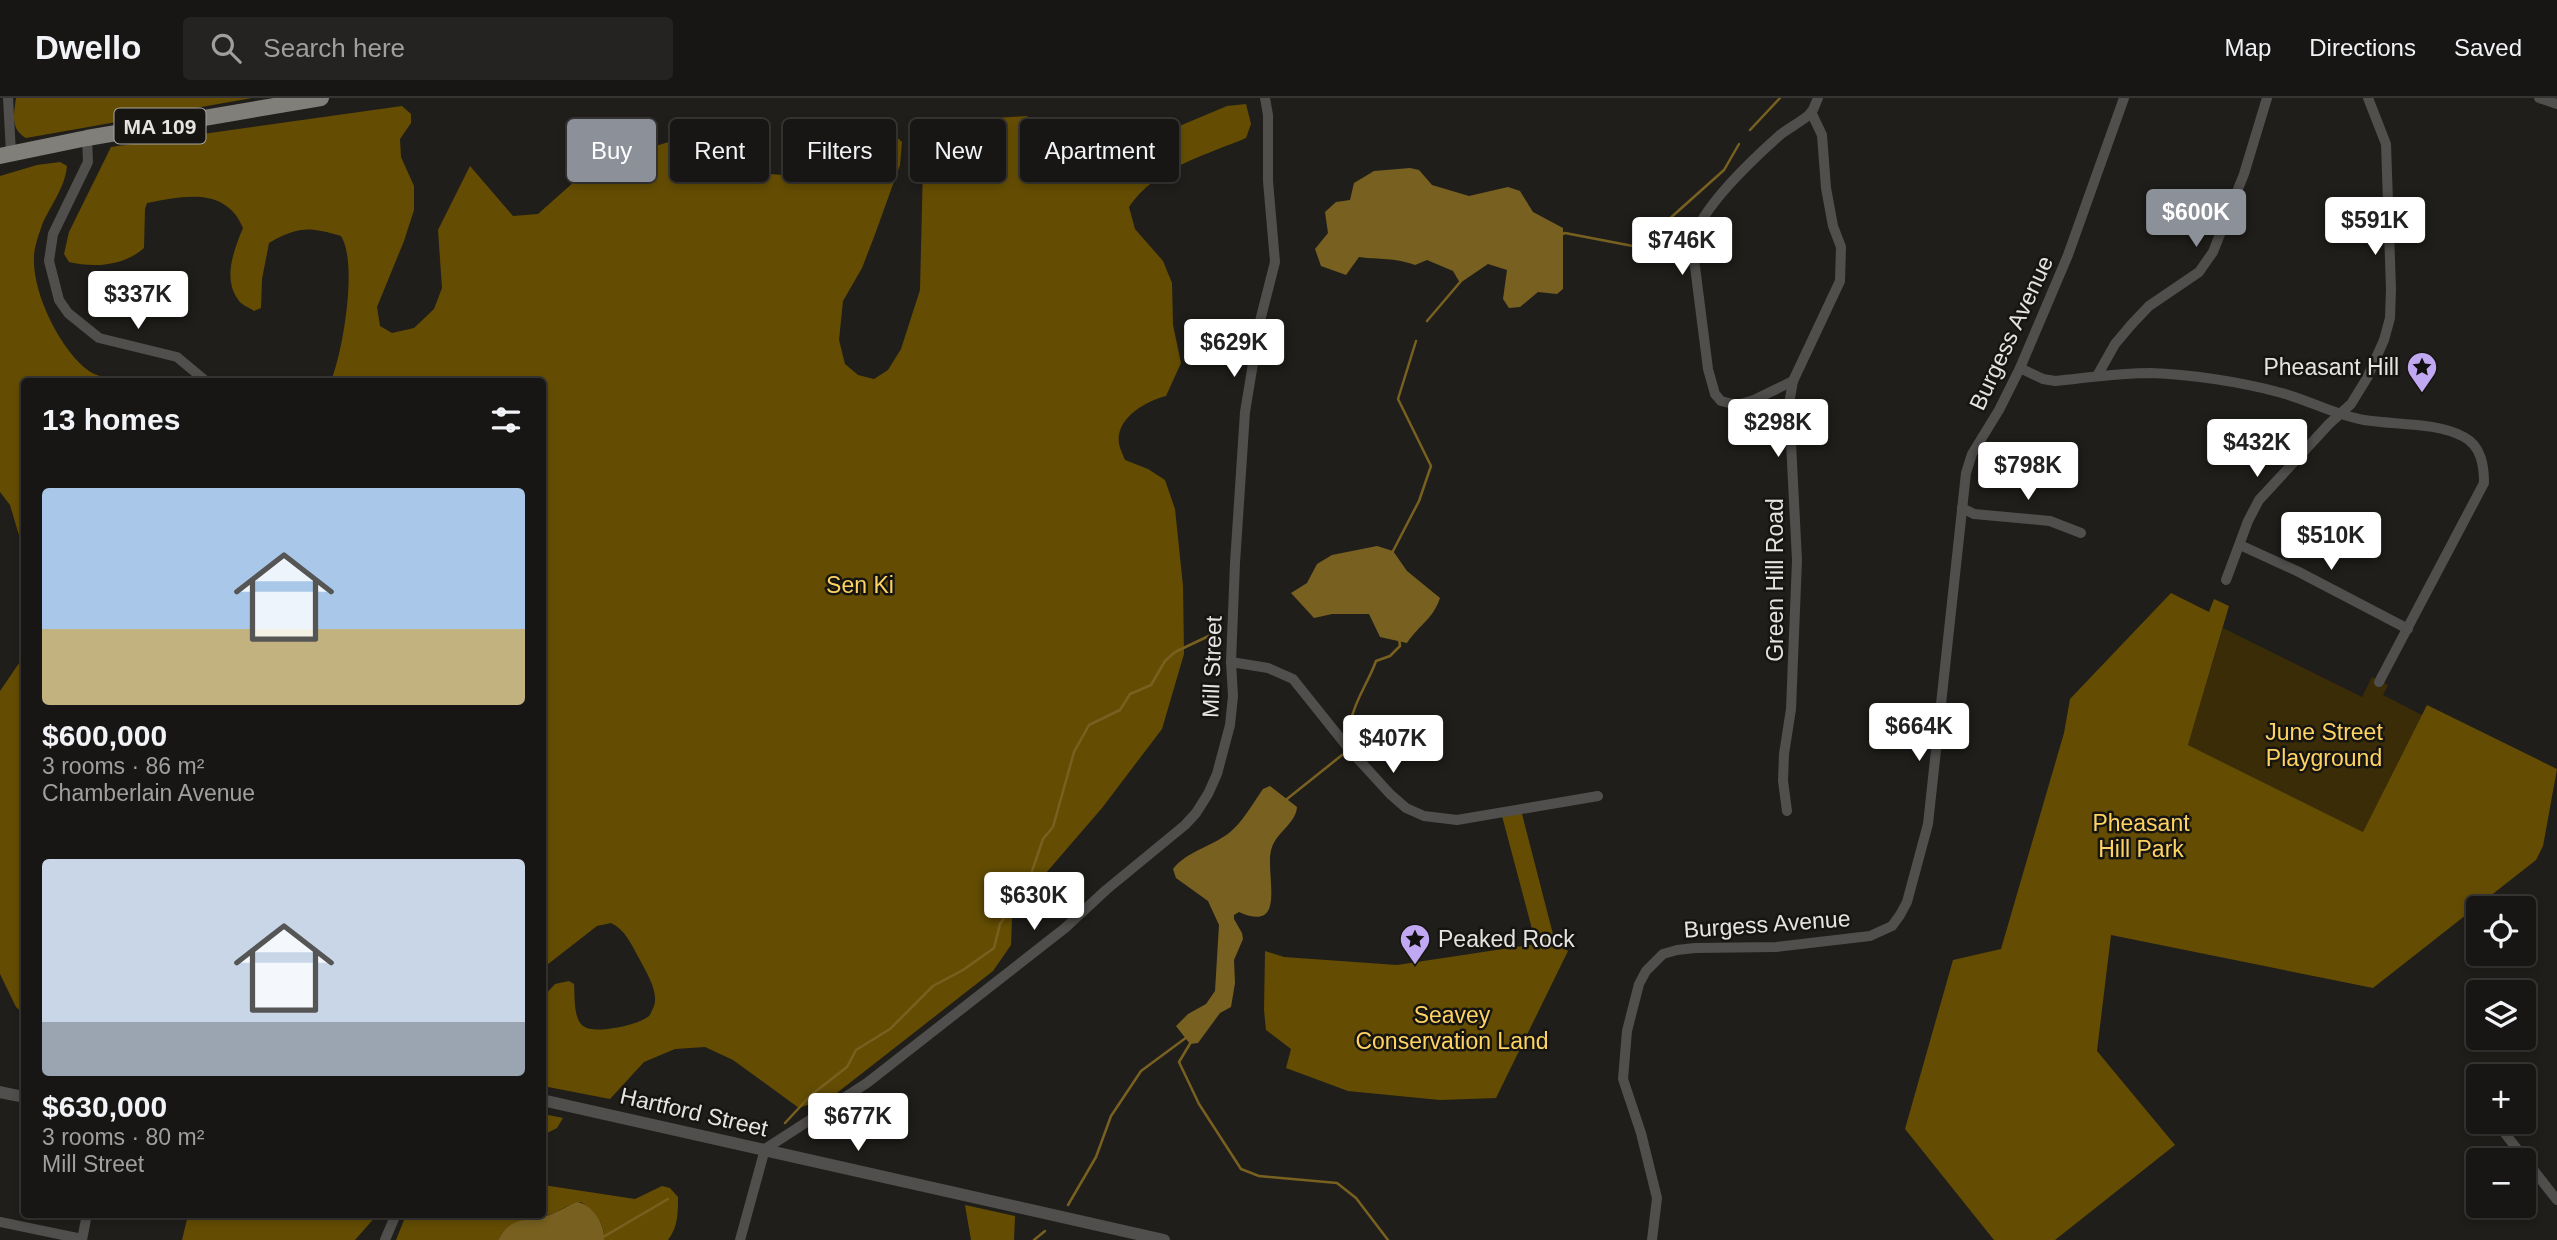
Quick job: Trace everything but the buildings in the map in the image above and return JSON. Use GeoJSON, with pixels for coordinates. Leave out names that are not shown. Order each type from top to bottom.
{"type":"FeatureCollection","features":[{"type":"Feature","properties":{"kind":"main road","name":"MA 109"},"geometry":{"type":"LineString","coordinates":[[5,155],[87,138],[321,98]]}},
{"type":"Feature","properties":{"kind":"street"},"geometry":{"type":"LineString","coordinates":[[5,155],[8,98]]}},
{"type":"Feature","properties":{"kind":"street","name":"Mill Street"},"geometry":{"type":"LineString","coordinates":[[765,1149],[867,1083],[1065,928],[1196,813],[1217,774],[1230,725],[1233,696],[1231,662],[1235,562],[1245,412],[1258,332],[1275,262],[1265,98]]}},
{"type":"Feature","properties":{"kind":"street"},"geometry":{"type":"LineString","coordinates":[[1793,381],[1754,400],[1737,405],[1721,401],[1715,394],[1708,369],[1692,243],[1703,216],[1771,143],[1811,113],[1818,98]]}},
{"type":"Feature","properties":{"kind":"street","name":"Burgess Avenue"},"geometry":{"type":"LineString","coordinates":[[1653,1240],[1657,1198],[1641,1133],[1623,1079],[1628,1031],[1639,984],[1646,971],[1663,954],[1676,950],[1695,947],[1776,947],[1870,936],[1892,926],[1900,915],[1907,902],[1928,824],[1966,473],[1972,454],[2020,368],[2068,255],[2124,98]]}},
{"type":"Feature","properties":{"kind":"street"},"geometry":{"type":"LineString","coordinates":[[2097,376],[2115,344],[2131,325],[2150,306],[2199,272],[2213,252],[2244,174],[2267,98]]}},
{"type":"Feature","properties":{"kind":"street"},"geometry":{"type":"LineString","coordinates":[[2226,580],[2248,521],[2259,500],[2329,424],[2342,414],[2367,378],[2384,340],[2390,318],[2391,289],[2386,144],[2368,98]]}},
{"type":"Feature","properties":{"kind":"street"},"geometry":{"type":"LineString","coordinates":[[2539,98],[2557,104]]}},
{"type":"Feature","properties":{"kind":"street","name":"Green Hill Road"},"geometry":{"type":"LineString","coordinates":[[1787,811],[1783,781],[1784,754],[1791,709],[1797,613],[1794,469],[1789,404],[1793,381],[1840,281],[1841,247],[1833,226],[1826,188],[1822,135],[1811,113]]}},
{"type":"Feature","properties":{"kind":"street"},"geometry":{"type":"LineString","coordinates":[[87,138],[89,162],[53,234],[49,261],[59,300],[68,313],[99,338],[177,357],[202,378]]}},
{"type":"Feature","properties":{"kind":"street"},"geometry":{"type":"LineString","coordinates":[[2020,368],[2035,377],[2055,381],[2148,373],[2249,385],[2279,392],[2362,420],[2446,430],[2466,437],[2480,454],[2484,465],[2484,483],[2379,681]]}},
{"type":"Feature","properties":{"kind":"street"},"geometry":{"type":"LineString","coordinates":[[1962,508],[1974,514],[2050,521],[2081,533]]}},
{"type":"Feature","properties":{"kind":"street"},"geometry":{"type":"LineString","coordinates":[[2240,545],[2408,629]]}},
{"type":"Feature","properties":{"kind":"street"},"geometry":{"type":"LineString","coordinates":[[1231,662],[1268,668],[1293,679],[1349,749],[1390,794],[1406,808],[1424,816],[1457,820],[1598,796]]}},
{"type":"Feature","properties":{"kind":"street"},"geometry":{"type":"LineString","coordinates":[[0,1092],[21,1096]]}},
{"type":"Feature","properties":{"kind":"street","name":"Hartford Street"},"geometry":{"type":"LineString","coordinates":[[546,1101],[1164,1240]]}},
{"type":"Feature","properties":{"kind":"street"},"geometry":{"type":"LineString","coordinates":[[2505,1134],[2557,1200]]}},
{"type":"Feature","properties":{"kind":"street"},"geometry":{"type":"LineString","coordinates":[[740,1240],[765,1149]]}},
{"type":"Feature","properties":{"kind":"street"},"geometry":{"type":"LineString","coordinates":[[0,1222],[82,1240],[86,1218]]}},
{"type":"Feature","properties":{"kind":"street"},"geometry":{"type":"LineString","coordinates":[[384,1240],[394,1218]]}},
{"type":"Feature","properties":{"kind":"green space"},"geometry":{"type":"Polygon","coordinates":[[[16,98],[252,98],[26,138],[15,126],[16,98]]]}},
{"type":"Feature","properties":{"kind":"green space"},"geometry":{"type":"Polygon","coordinates":[[[1246,104],[1251,124],[1246,138],[1179,166],[1179,126],[1227,106],[1246,104]]]}},
{"type":"Feature","properties":{"kind":"green space","name":"Sen Ki"},"geometry":{"type":"Polygon","coordinates":[[[402,106],[411,114],[411,123],[400,139],[401,157],[414,186],[414,210],[377,307],[380,326],[392,333],[414,328],[434,309],[442,288],[438,230],[470,166],[513,216],[538,214],[574,182],[656,182],[656,146],[670,142],[670,182],[769,182],[769,173],[783,175],[783,182],[894,182],[862,268],[843,301],[839,340],[845,364],[858,375],[874,379],[888,370],[901,349],[920,290],[923,182],[1006,182],[1006,119],[993,119],[1026,116],[1034,119],[1020,119],[1020,182],[1153,182],[1129,207],[1135,229],[1163,261],[1172,283],[1173,325],[1181,363],[1166,396],[1141,407],[1127,419],[1119,435],[1119,444],[1125,460],[1148,469],[1165,480],[1175,509],[1183,586],[1184,654],[1162,729],[1102,808],[1027,895],[1012,918],[1011,945],[993,971],[833,1096],[799,1108],[733,1060],[705,1047],[675,1049],[644,1062],[610,1099],[546,1087],[546,994],[555,984],[569,981],[574,984],[578,1018],[583,1026],[589,1029],[617,1028],[645,1019],[654,1006],[655,995],[651,982],[625,934],[611,923],[597,926],[546,966],[546,378],[332,378],[347,307],[348,266],[341,236],[304,230],[288,233],[269,243],[262,279],[261,308],[254,311],[239,301],[231,283],[231,265],[243,228],[226,205],[215,200],[189,197],[147,203],[144,248],[127,259],[108,264],[69,262],[64,254],[69,232],[111,147],[402,106]]]}},
{"type":"Feature","properties":{"kind":"green space"},"geometry":{"type":"Polygon","coordinates":[[[896,137],[902,142],[896,176],[896,137]]]}},
{"type":"Feature","properties":{"kind":"green space"},"geometry":{"type":"Polygon","coordinates":[[[60,162],[67,166],[61,189],[42,225],[34,253],[35,271],[43,303],[58,335],[78,362],[94,374],[119,378],[21,378],[21,542],[10,505],[0,492],[0,176],[37,165],[60,162]]]}},
{"type":"Feature","properties":{"kind":"green space","name":"Pheasant Hill Park"},"geometry":{"type":"Polygon","coordinates":[[[2171,593],[2209,612],[2214,599],[2229,606],[2188,745],[2363,832],[2427,705],[2557,769],[2543,846],[2536,860],[2490,896],[2466,896],[2466,915],[2373,988],[2111,935],[2097,1051],[2175,1145],[2055,1240],[1994,1240],[1905,1129],[1953,960],[2001,949],[2064,733],[2070,699],[2171,593]]]}},
{"type":"Feature","properties":{"kind":"green space","name":"June Street Playground"},"geometry":{"type":"Polygon","coordinates":[[[2223,628],[2362,697],[2372,677],[2388,685],[2383,695],[2422,715],[2363,832],[2188,745],[2223,628]]]}},
{"type":"Feature","properties":{"kind":"green space"},"geometry":{"type":"Polygon","coordinates":[[[21,660],[21,1011],[16,1007],[0,974],[0,691],[21,660]]]}},
{"type":"Feature","properties":{"kind":"green space","name":"Seavey Conservation Land"},"geometry":{"type":"Polygon","coordinates":[[[1521,810],[1555,942],[1568,951],[1496,1098],[1440,1100],[1348,1091],[1286,1068],[1291,1049],[1266,1030],[1265,951],[1284,957],[1397,965],[1536,944],[1502,816],[1521,810]]]}},
{"type":"Feature","properties":{"kind":"green space"},"geometry":{"type":"Polygon","coordinates":[[[546,1115],[563,1118],[557,1128],[546,1134],[546,1115]]]}},
{"type":"Feature","properties":{"kind":"green space"},"geometry":{"type":"Polygon","coordinates":[[[546,1185],[635,1199],[662,1186],[670,1188],[678,1197],[676,1225],[668,1240],[604,1240],[598,1218],[581,1202],[546,1216],[546,1185]]]}},
{"type":"Feature","properties":{"kind":"green space"},"geometry":{"type":"Polygon","coordinates":[[[965,1205],[1015,1216],[1014,1240],[971,1240],[965,1205]]]}},
{"type":"Feature","properties":{"kind":"green space"},"geometry":{"type":"Polygon","coordinates":[[[187,1218],[374,1218],[355,1240],[182,1240],[187,1218]]]}},
{"type":"Feature","properties":{"kind":"green space"},"geometry":{"type":"Polygon","coordinates":[[[405,1218],[536,1218],[513,1224],[498,1240],[396,1240],[405,1218]]]}},
{"type":"Feature","properties":{"kind":"shaded area"},"geometry":{"type":"Polygon","coordinates":[[[1410,168],[1419,170],[1432,185],[1469,196],[1508,187],[1520,191],[1533,212],[1563,228],[1563,289],[1557,294],[1538,292],[1520,307],[1509,308],[1503,299],[1507,270],[1488,264],[1460,283],[1453,271],[1427,260],[1415,265],[1359,257],[1346,275],[1321,266],[1315,249],[1328,233],[1325,212],[1336,202],[1350,200],[1354,183],[1374,171],[1410,168]]]}},
{"type":"Feature","properties":{"kind":"shaded area"},"geometry":{"type":"Polygon","coordinates":[[[1377,546],[1393,551],[1407,571],[1440,598],[1430,616],[1407,643],[1380,637],[1369,614],[1332,614],[1314,618],[1291,593],[1307,583],[1317,564],[1332,555],[1377,546]]]}},
{"type":"Feature","properties":{"kind":"shaded area"},"geometry":{"type":"Polygon","coordinates":[[[1270,786],[1297,807],[1293,818],[1272,847],[1269,908],[1264,915],[1255,917],[1239,912],[1234,915],[1243,939],[1234,960],[1235,983],[1231,1007],[1220,1013],[1198,1043],[1190,1044],[1176,1026],[1188,1014],[1206,1004],[1215,991],[1219,925],[1208,901],[1176,878],[1173,869],[1192,853],[1234,829],[1263,789],[1270,786]]]}},
{"type":"Feature","properties":{"kind":"shaded area"},"geometry":{"type":"Polygon","coordinates":[[[577,1202],[583,1204],[597,1216],[603,1228],[604,1240],[498,1240],[513,1223],[550,1215],[577,1202]]]}},
{"type":"Feature","properties":{"kind":"waterway"},"geometry":{"type":"LineString","coordinates":[[1750,130],[1780,98]]}},
{"type":"Feature","properties":{"kind":"waterway"},"geometry":{"type":"LineString","coordinates":[[1560,235],[1565,233],[1638,247],[1724,170],[1739,144]]}},
{"type":"Feature","properties":{"kind":"waterway"},"geometry":{"type":"LineString","coordinates":[[1427,321],[1461,281]]}},
{"type":"Feature","properties":{"kind":"waterway"},"geometry":{"type":"LineString","coordinates":[[1392,553],[1419,501],[1431,466],[1398,399],[1416,341]]}},
{"type":"Feature","properties":{"kind":"waterway"},"geometry":{"type":"LineString","coordinates":[[785,1123],[811,1095],[847,1067],[856,1050],[890,1029],[933,986],[963,970],[994,948],[1000,924],[1028,883],[1043,839],[1053,827],[1074,752],[1089,725],[1120,710],[1130,694],[1151,685],[1165,661],[1175,652],[1213,634]]}},
{"type":"Feature","properties":{"kind":"waterway"},"geometry":{"type":"LineString","coordinates":[[1351,720],[1376,661],[1390,656],[1400,646],[1399,638]]}},
{"type":"Feature","properties":{"kind":"waterway"},"geometry":{"type":"LineString","coordinates":[[1287,799],[1342,755]]}},
{"type":"Feature","properties":{"kind":"waterway"},"geometry":{"type":"LineString","coordinates":[[1068,1205],[1096,1157],[1111,1116],[1141,1071],[1187,1037]]}},
{"type":"Feature","properties":{"kind":"waterway"},"geometry":{"type":"LineString","coordinates":[[1191,1042],[1179,1062],[1199,1104],[1241,1169],[1259,1176],[1337,1183],[1356,1198],[1388,1240]]}},
{"type":"Feature","properties":{"kind":"waterway"},"geometry":{"type":"LineString","coordinates":[[598,1240],[668,1199]]}},
{"type":"Feature","properties":{"kind":"waterway"},"geometry":{"type":"LineString","coordinates":[[1034,1240],[1045,1231]]}},
{"type":"Feature","properties":{"kind":"place","name":"Pheasant Hill"},"geometry":{"type":"Point","coordinates":[2422,394]}},
{"type":"Feature","properties":{"kind":"place","name":"Peaked Rock"},"geometry":{"type":"Point","coordinates":[1415,966]}}]}
